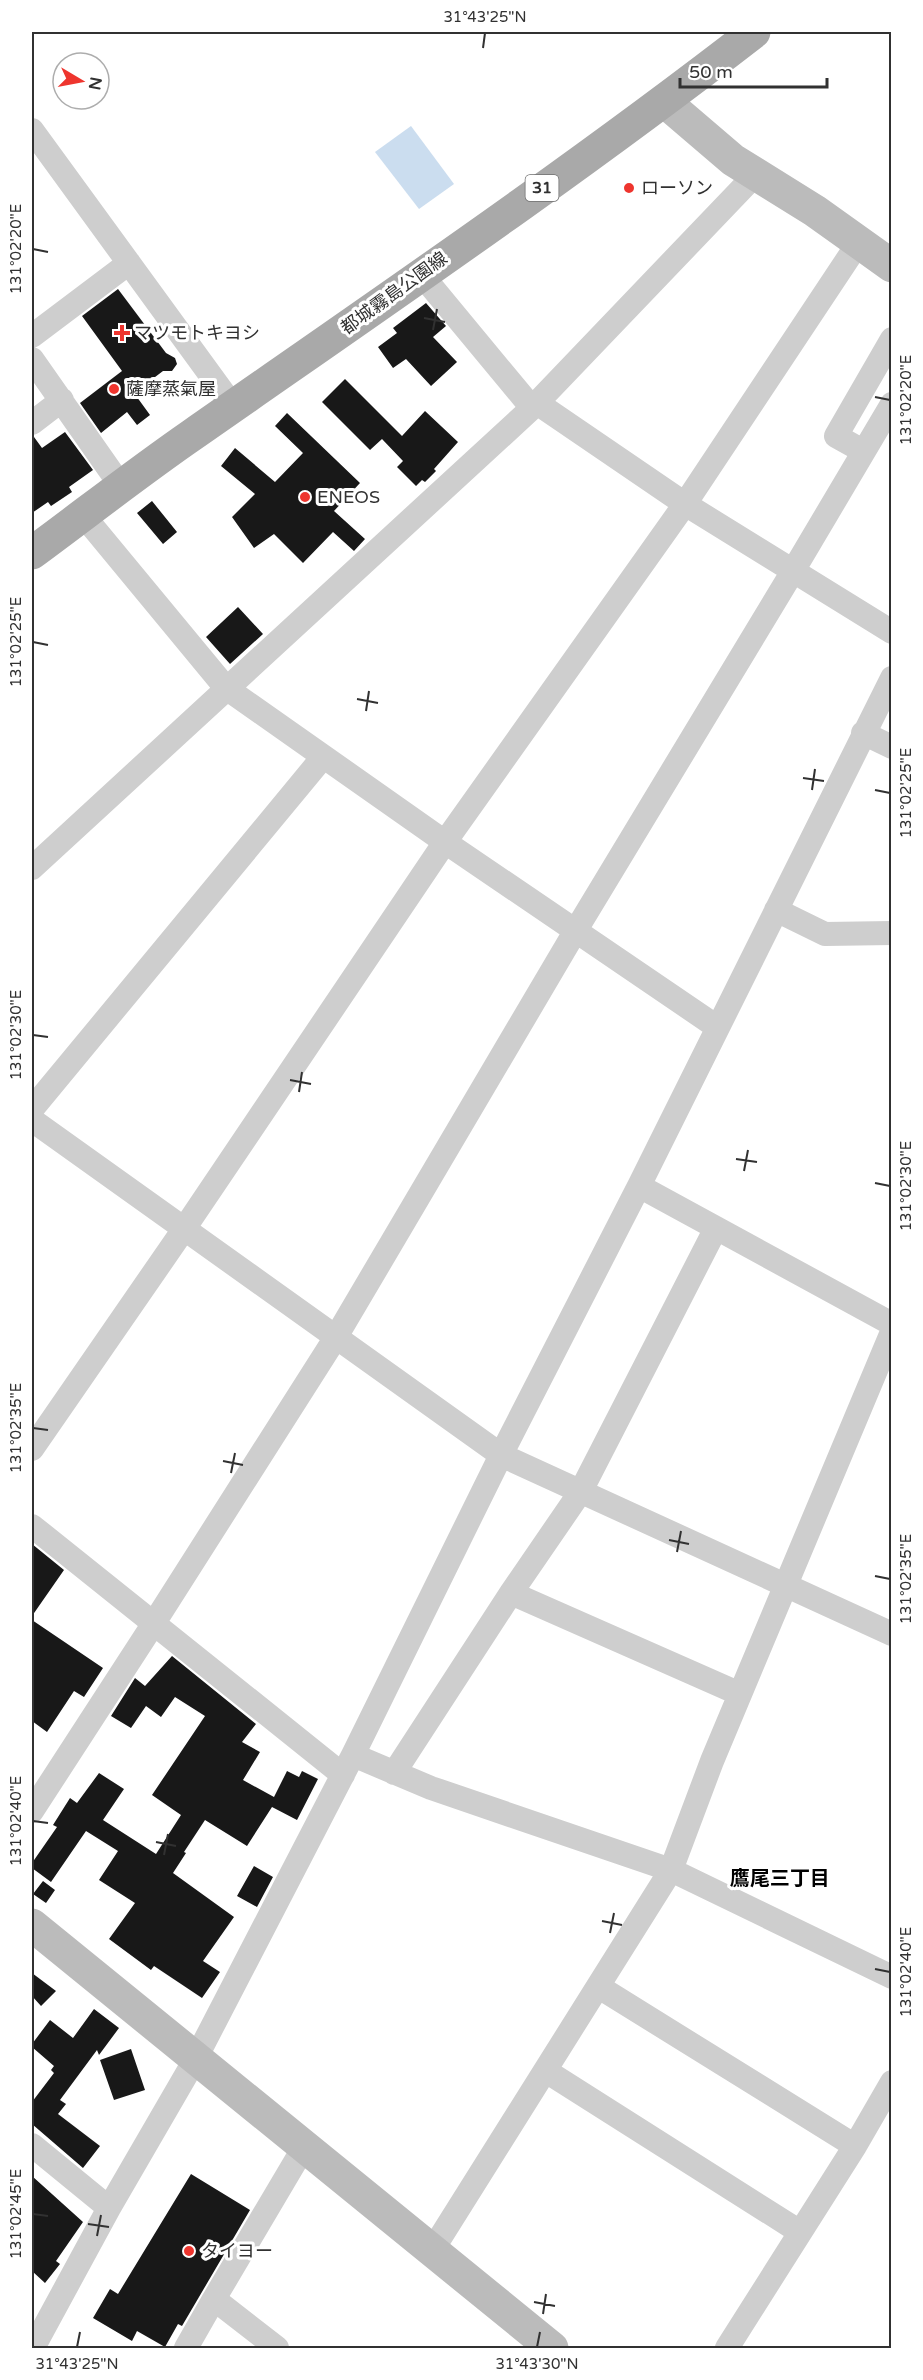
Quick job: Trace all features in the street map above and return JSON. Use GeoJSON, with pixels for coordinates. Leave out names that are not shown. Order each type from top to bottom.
{"type":"FeatureCollection","features":[{"type":"Feature","properties":{"kind":"main road","name":"都城霧島公園線"},"geometry":{"type":"LineString","coordinates":[[32,553],[121,486],[664,101],[754,32]]}},
{"type":"Feature","properties":{"kind":"street"},"geometry":{"type":"LineString","coordinates":[[664,101],[712,144],[755,175],[815,211],[891,266]]}},
{"type":"Feature","properties":{"kind":"street"},"geometry":{"type":"LineString","coordinates":[[32,130],[233,406]]}},
{"type":"Feature","properties":{"kind":"street"},"geometry":{"type":"LineString","coordinates":[[32,868],[535,406],[755,175]]}},
{"type":"Feature","properties":{"kind":"street"},"geometry":{"type":"LineString","coordinates":[[32,1449],[184,1229],[445,842],[685,504],[859,242]]}},
{"type":"Feature","properties":{"kind":"street"},"geometry":{"type":"LineString","coordinates":[[32,336],[129,263]]}},
{"type":"Feature","properties":{"kind":"street"},"geometry":{"type":"LineString","coordinates":[[421,274],[535,406],[685,504],[891,632]]}},
{"type":"Feature","properties":{"kind":"street"},"geometry":{"type":"LineString","coordinates":[[863,451],[836,436],[891,339]]}},
{"type":"Feature","properties":{"kind":"street"},"geometry":{"type":"LineString","coordinates":[[32,359],[121,486]]}},
{"type":"Feature","properties":{"kind":"street"},"geometry":{"type":"LineString","coordinates":[[32,423],[62,400]]}},
{"type":"Feature","properties":{"kind":"street"},"geometry":{"type":"LineString","coordinates":[[32,1811],[336,1337],[576,930],[891,404]]}},
{"type":"Feature","properties":{"kind":"street"},"geometry":{"type":"LineString","coordinates":[[83,516],[226,688],[445,842],[717,1027]]}},
{"type":"Feature","properties":{"kind":"street"},"geometry":{"type":"LineString","coordinates":[[35,2346],[109,2208],[195,2058],[348,1765],[891,678]]}},
{"type":"Feature","properties":{"kind":"street"},"geometry":{"type":"LineString","coordinates":[[863,734],[891,747]]}},
{"type":"Feature","properties":{"kind":"street"},"geometry":{"type":"LineString","coordinates":[[32,1108],[322,757]]}},
{"type":"Feature","properties":{"kind":"street"},"geometry":{"type":"LineString","coordinates":[[776,910],[825,933],[891,933]]}},
{"type":"Feature","properties":{"kind":"street"},"geometry":{"type":"LineString","coordinates":[[32,1120],[501,1455],[891,1634]]}},
{"type":"Feature","properties":{"kind":"street"},"geometry":{"type":"LineString","coordinates":[[639,1186],[891,1324]]}},
{"type":"Feature","properties":{"kind":"street"},"geometry":{"type":"LineString","coordinates":[[394,1773],[511,1593],[581,1491],[716,1228]]}},
{"type":"Feature","properties":{"kind":"street"},"geometry":{"type":"LineString","coordinates":[[432,2249],[671,1870],[711,1761],[891,1332]]}},
{"type":"Feature","properties":{"kind":"street"},"geometry":{"type":"LineString","coordinates":[[32,1526],[154,1623],[348,1765],[394,1773],[431,1788],[671,1870],[891,1977]]}},
{"type":"Feature","properties":{"kind":"street"},"geometry":{"type":"LineString","coordinates":[[511,1593],[740,1694]]}},
{"type":"Feature","properties":{"kind":"street"},"geometry":{"type":"LineString","coordinates":[[32,1925],[432,2249],[535,2343]]}},
{"type":"Feature","properties":{"kind":"street"},"geometry":{"type":"LineString","coordinates":[[599,1987],[855,2146]]}},
{"type":"Feature","properties":{"kind":"street"},"geometry":{"type":"LineString","coordinates":[[546,2071],[800,2232]]}},
{"type":"Feature","properties":{"kind":"street"},"geometry":{"type":"LineString","coordinates":[[727,2349],[855,2146],[891,2082]]}},
{"type":"Feature","properties":{"kind":"street"},"geometry":{"type":"LineString","coordinates":[[32,2145],[109,2208]]}},
{"type":"Feature","properties":{"kind":"street"},"geometry":{"type":"LineString","coordinates":[[186,2349],[304,2147]]}},
{"type":"Feature","properties":{"kind":"street"},"geometry":{"type":"LineString","coordinates":[[214,2299],[277,2349]]}},
{"type":"Feature","properties":{"kind":"water"},"geometry":{"type":"Polygon","coordinates":[[[411,126],[454,184],[419,209],[375,152],[411,126]]]}},
{"type":"Feature","properties":{"kind":"building","name":"マツモトキヨシ"},"geometry":{"type":"Polygon","coordinates":[[[118,289],[166,353],[175,358],[177,364],[172,371],[163,371],[134,393],[150,415],[137,425],[127,412],[101,433],[80,403],[122,371],[82,316],[118,289]]]}},
{"type":"Feature","properties":{"kind":"building"},"geometry":{"type":"Polygon","coordinates":[[[426,303],[446,326],[433,337],[457,362],[431,386],[406,359],[393,368],[378,347],[397,333],[393,328],[426,303]]]}},
{"type":"Feature","properties":{"kind":"building"},"geometry":{"type":"Polygon","coordinates":[[[345,379],[402,436],[425,411],[458,442],[425,482],[422,480],[416,486],[397,467],[403,461],[382,439],[370,450],[322,402],[345,379]]]}},
{"type":"Feature","properties":{"kind":"building"},"geometry":{"type":"Polygon","coordinates":[[[287,413],[360,483],[334,511],[365,539],[354,551],[333,532],[303,563],[274,534],[254,548],[232,517],[255,494],[221,466],[235,448],[275,482],[303,453],[275,426],[287,413]]]}},
{"type":"Feature","properties":{"kind":"building"},"geometry":{"type":"Polygon","coordinates":[[[65,432],[93,470],[69,487],[72,492],[51,506],[48,502],[32,513],[32,437],[42,448],[65,432]]]}},
{"type":"Feature","properties":{"kind":"building"},"geometry":{"type":"Polygon","coordinates":[[[152,501],[177,532],[163,544],[137,513],[152,501]]]}},
{"type":"Feature","properties":{"kind":"building"},"geometry":{"type":"Polygon","coordinates":[[[238,607],[263,634],[230,664],[206,637],[238,607]]]}},
{"type":"Feature","properties":{"kind":"building"},"geometry":{"type":"Polygon","coordinates":[[[32,1544],[64,1570],[32,1616],[32,1544]]]}},
{"type":"Feature","properties":{"kind":"building"},"geometry":{"type":"Polygon","coordinates":[[[32,1620],[103,1668],[84,1697],[74,1691],[47,1732],[32,1721],[32,1620]]]}},
{"type":"Feature","properties":{"kind":"building"},"geometry":{"type":"Polygon","coordinates":[[[172,1656],[256,1724],[242,1742],[260,1752],[243,1780],[274,1797],[287,1771],[299,1777],[302,1771],[318,1779],[297,1820],[272,1807],[247,1846],[205,1820],[184,1852],[186,1853],[173,1873],[234,1917],[203,1961],[220,1972],[202,1998],[154,1966],[151,1970],[109,1939],[135,1903],[99,1880],[118,1851],[86,1831],[51,1882],[32,1868],[32,1863],[57,1827],[53,1825],[70,1798],[77,1803],[99,1773],[124,1789],[103,1820],[156,1854],[181,1815],[152,1795],[205,1716],[175,1697],[161,1717],[146,1706],[131,1728],[111,1716],[135,1678],[145,1686],[172,1656]]]}},
{"type":"Feature","properties":{"kind":"building"},"geometry":{"type":"Polygon","coordinates":[[[254,1866],[273,1877],[257,1907],[237,1896],[254,1866]]]}},
{"type":"Feature","properties":{"kind":"building"},"geometry":{"type":"Polygon","coordinates":[[[43,1881],[55,1890],[46,1903],[33,1894],[43,1881]]]}},
{"type":"Feature","properties":{"kind":"building"},"geometry":{"type":"Polygon","coordinates":[[[32,1973],[56,1991],[41,2006],[32,1996],[32,1973]]]}},
{"type":"Feature","properties":{"kind":"building"},"geometry":{"type":"Polygon","coordinates":[[[94,2009],[119,2028],[99,2055],[97,2050],[60,2100],[66,2104],[58,2114],[100,2146],[83,2168],[32,2124],[32,2102],[54,2073],[51,2070],[54,2066],[32,2047],[32,2044],[50,2020],[73,2038],[94,2009]]]}},
{"type":"Feature","properties":{"kind":"building"},"geometry":{"type":"Polygon","coordinates":[[[131,2049],[145,2090],[114,2100],[100,2060],[131,2049]]]}},
{"type":"Feature","properties":{"kind":"building","name":"タイヨー"},"geometry":{"type":"Polygon","coordinates":[[[191,2174],[250,2210],[182,2326],[178,2324],[165,2347],[137,2331],[132,2341],[93,2318],[110,2289],[118,2294],[191,2174]]]}},
{"type":"Feature","properties":{"kind":"building"},"geometry":{"type":"Polygon","coordinates":[[[32,2176],[83,2222],[56,2261],[60,2264],[45,2283],[32,2271],[32,2176]]]}},
{"type":"Feature","properties":{"kind":"place","name":"ローソン"},"geometry":{"type":"Point","coordinates":[629,188]}},
{"type":"Feature","properties":{"kind":"place","name":"マツモトキヨシ"},"geometry":{"type":"Point","coordinates":[122,333]}},
{"type":"Feature","properties":{"kind":"place","name":"薩摩蒸氣屋"},"geometry":{"type":"Point","coordinates":[114,389]}},
{"type":"Feature","properties":{"kind":"place","name":"ENEOS"},"geometry":{"type":"Point","coordinates":[305,497]}},
{"type":"Feature","properties":{"kind":"place","name":"タイヨー"},"geometry":{"type":"Point","coordinates":[189,2251]}},
{"type":"Feature","properties":{"kind":"district","name":"鷹尾三丁目"},"geometry":{"type":"Point","coordinates":[780,1879]}}]}
